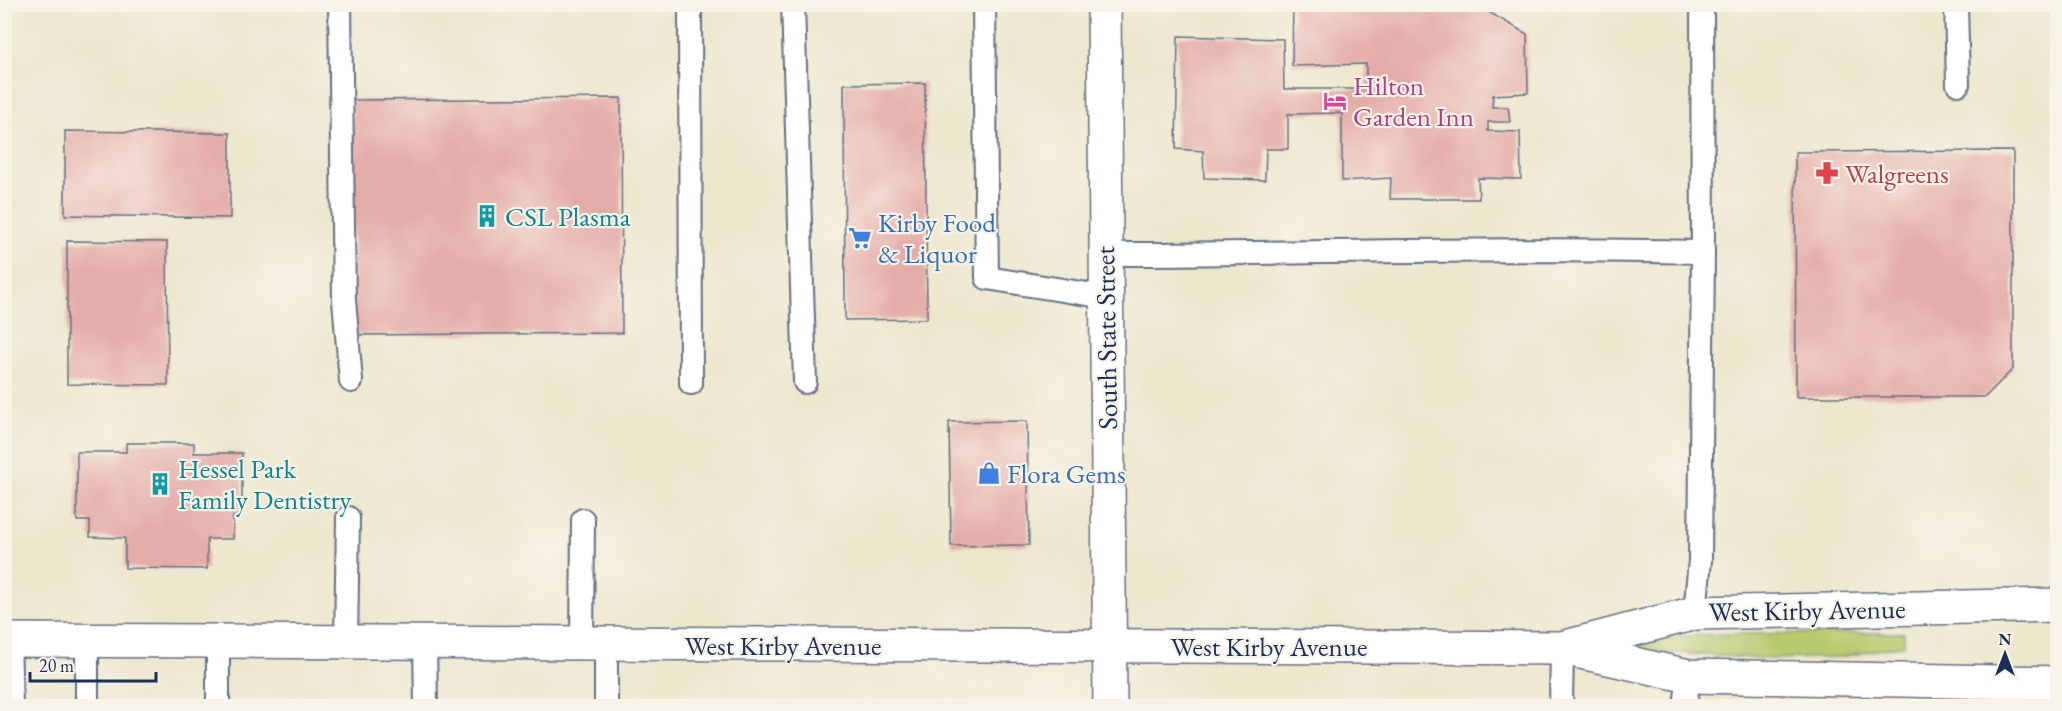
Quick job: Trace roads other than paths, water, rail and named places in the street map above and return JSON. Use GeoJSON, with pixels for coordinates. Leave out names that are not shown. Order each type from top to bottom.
{"type":"FeatureCollection","features":[{"type":"Feature","properties":{"kind":"main road","name":"South State Street"},"geometry":{"type":"LineString","coordinates":[[1104,4],[1110,706]]}},
{"type":"Feature","properties":{"kind":"main road","name":"West Kirby Avenue"},"geometry":{"type":"LineString","coordinates":[[7,640],[1562,648],[1695,613],[2058,605]]}},
{"type":"Feature","properties":{"kind":"main road","name":"West Kirby Avenue"},"geometry":{"type":"LineString","coordinates":[[1562,648],[1687,691],[2058,683]]}},
{"type":"Feature","properties":{"kind":"lane"},"geometry":{"type":"LineString","coordinates":[[340,4],[344,300],[351,381]]}},
{"type":"Feature","properties":{"kind":"lane"},"geometry":{"type":"LineString","coordinates":[[690,4],[691,383]]}},
{"type":"Feature","properties":{"kind":"lane"},"geometry":{"type":"LineString","coordinates":[[793,4],[805,382]]}},
{"type":"Feature","properties":{"kind":"lane"},"geometry":{"type":"LineString","coordinates":[[984,4],[987,278],[1106,297]]}},
{"type":"Feature","properties":{"kind":"lane"},"geometry":{"type":"LineString","coordinates":[[1695,613],[1700,560],[1703,252],[1702,4]]}},
{"type":"Feature","properties":{"kind":"lane"},"geometry":{"type":"LineString","coordinates":[[1956,4],[1958,84]]}},
{"type":"Feature","properties":{"kind":"lane"},"geometry":{"type":"LineString","coordinates":[[1106,254],[1246,255],[1595,250],[1703,252]]}},
{"type":"Feature","properties":{"kind":"lane"},"geometry":{"type":"LineString","coordinates":[[346,642],[348,518]]}},
{"type":"Feature","properties":{"kind":"lane"},"geometry":{"type":"LineString","coordinates":[[583,520],[594,644],[606,706]]}},
{"type":"Feature","properties":{"kind":"lane"},"geometry":{"type":"LineString","coordinates":[[7,640],[11,706]]}},
{"type":"Feature","properties":{"kind":"lane"},"geometry":{"type":"LineString","coordinates":[[87,640],[87,706]]}},
{"type":"Feature","properties":{"kind":"lane"},"geometry":{"type":"LineString","coordinates":[[218,641],[218,706]]}},
{"type":"Feature","properties":{"kind":"lane"},"geometry":{"type":"LineString","coordinates":[[425,643],[426,706]]}},
{"type":"Feature","properties":{"kind":"lane"},"geometry":{"type":"LineString","coordinates":[[1561,706],[1562,648]]}},
{"type":"Feature","properties":{"kind":"place","name":"Hilton Garden Inn"},"geometry":{"type":"Point","coordinates":[1335,101]}},
{"type":"Feature","properties":{"kind":"place","name":"Walgreens"},"geometry":{"type":"Point","coordinates":[1827,173]}},
{"type":"Feature","properties":{"kind":"place","name":"CSL Plasma"},"geometry":{"type":"Point","coordinates":[487,216]}},
{"type":"Feature","properties":{"kind":"place","name":"Kirby Food & Liquor"},"geometry":{"type":"Point","coordinates":[860,238]}},
{"type":"Feature","properties":{"kind":"place","name":"Flora Gems"},"geometry":{"type":"Point","coordinates":[989,473]}},
{"type":"Feature","properties":{"kind":"place","name":"Hessel Park Family Dentistry"},"geometry":{"type":"Point","coordinates":[160,484]}}]}
